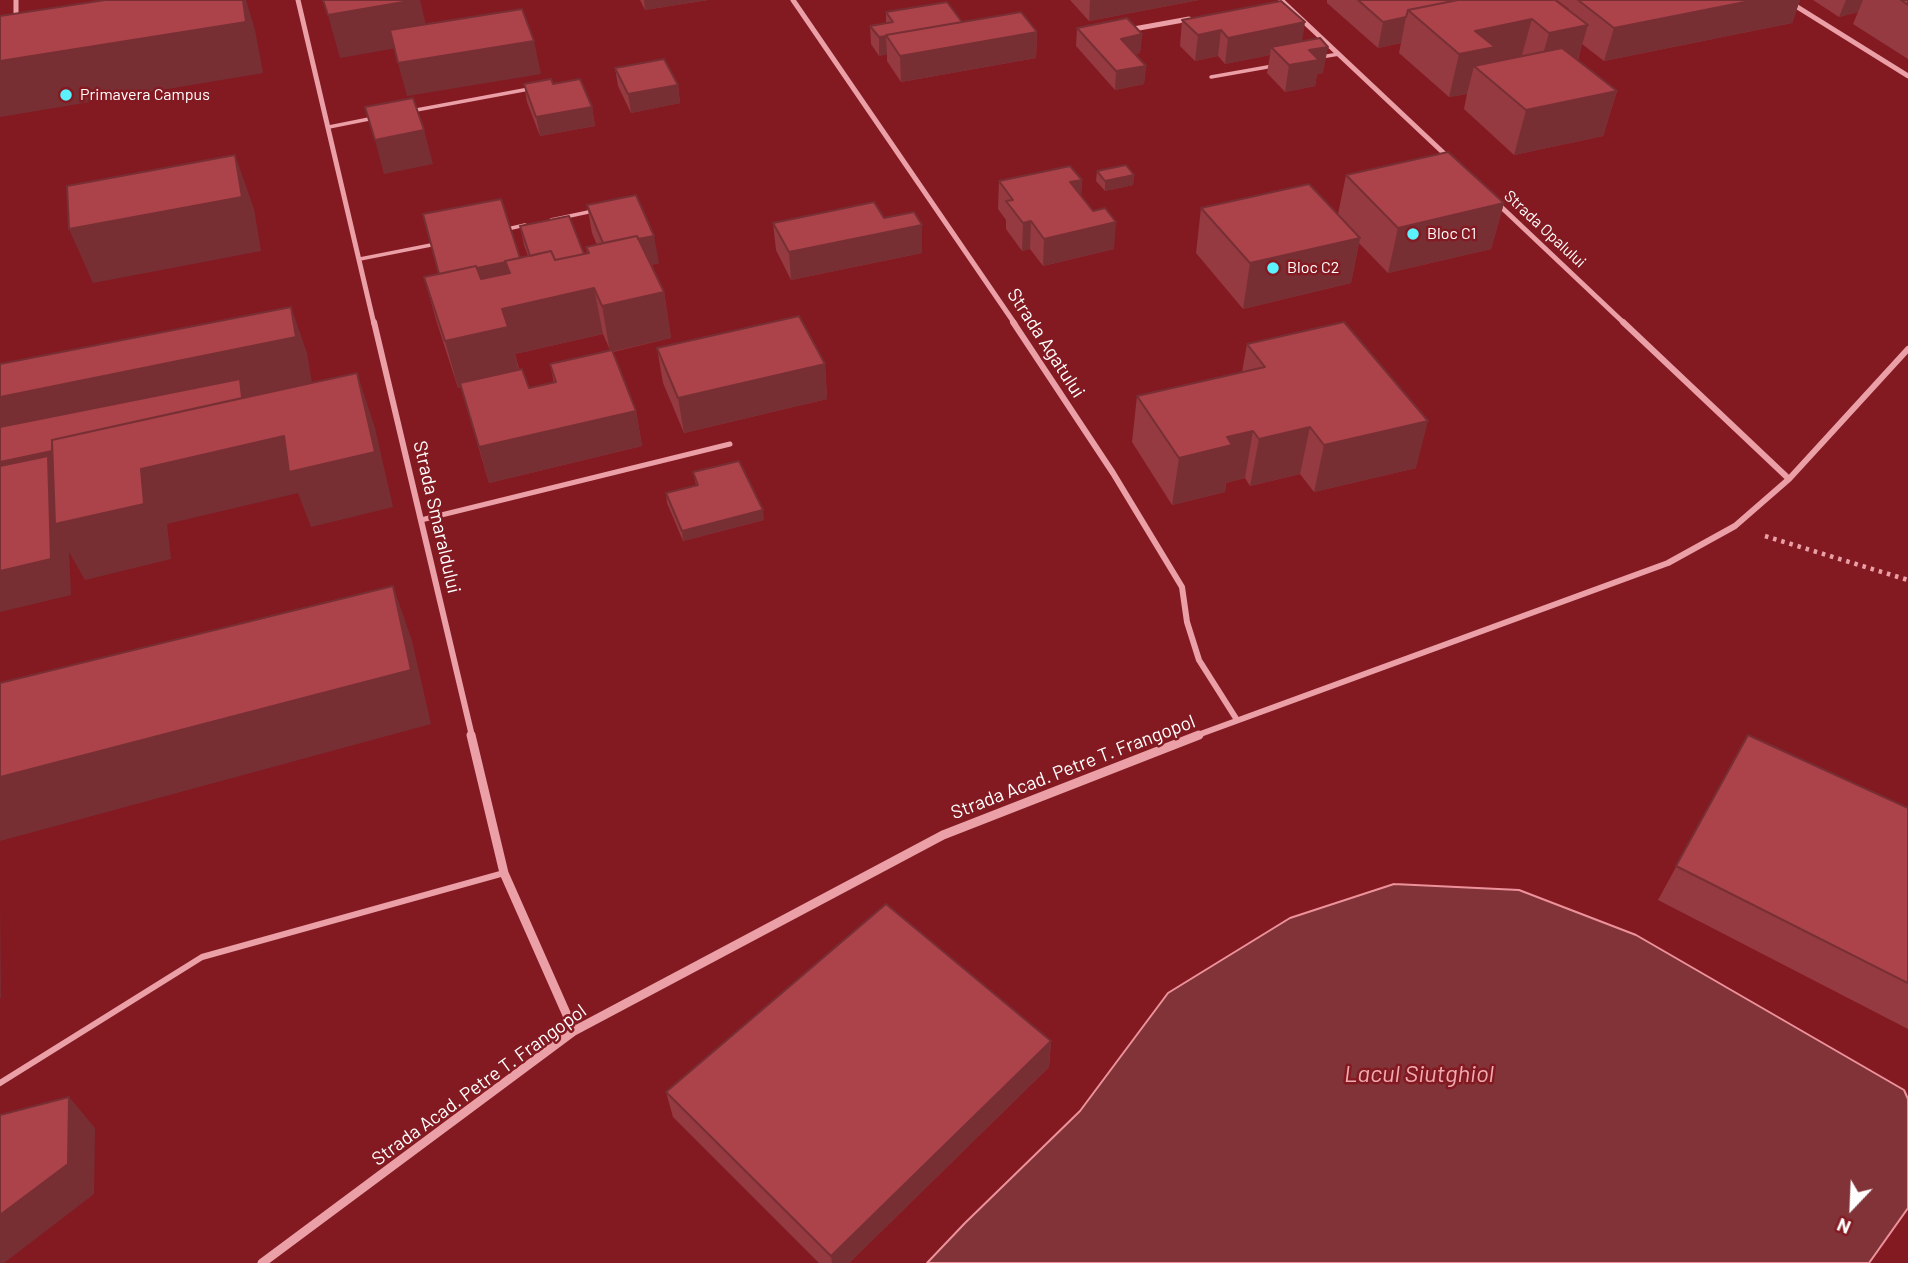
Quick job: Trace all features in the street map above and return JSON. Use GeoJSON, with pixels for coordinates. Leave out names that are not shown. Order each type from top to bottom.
{"type":"FeatureCollection","features":[{"type":"Feature","properties":{"kind":"street"},"geometry":{"type":"LineString","coordinates":[[16,0],[16,17]]}},
{"type":"Feature","properties":{"kind":"street","name":"Strada Smaraldului"},"geometry":{"type":"LineString","coordinates":[[298,0],[504,873],[574,1031]]}},
{"type":"Feature","properties":{"kind":"street","name":"Strada Agatului"},"geometry":{"type":"LineString","coordinates":[[793,0],[983,276],[1113,473],[1182,587],[1187,622],[1199,660],[1237,720]]}},
{"type":"Feature","properties":{"kind":"street"},"geometry":{"type":"LineString","coordinates":[[1786,0],[1908,76]]}},
{"type":"Feature","properties":{"kind":"street"},"geometry":{"type":"LineString","coordinates":[[1270,4],[1282,1],[1459,167]]}},
{"type":"Feature","properties":{"kind":"street"},"geometry":{"type":"LineString","coordinates":[[1115,33],[1193,18]]}},
{"type":"Feature","properties":{"kind":"street","name":"Strada Opalului"},"geometry":{"type":"LineString","coordinates":[[1489,196],[1789,479]]}},
{"type":"Feature","properties":{"kind":"street","name":"Strada Acad. Petre T. Frangopol"},"geometry":{"type":"LineString","coordinates":[[262,1263],[574,1031],[943,835],[1237,720],[1668,563],[1735,526],[1789,479],[1908,349]]}},
{"type":"Feature","properties":{"kind":"lane"},"geometry":{"type":"LineString","coordinates":[[1313,59],[1339,54]]}},
{"type":"Feature","properties":{"kind":"lane"},"geometry":{"type":"LineString","coordinates":[[1210,77],[1275,66]]}},
{"type":"Feature","properties":{"kind":"lane"},"geometry":{"type":"LineString","coordinates":[[408,112],[539,87]]}},
{"type":"Feature","properties":{"kind":"lane"},"geometry":{"type":"LineString","coordinates":[[329,127],[382,117]]}},
{"type":"Feature","properties":{"kind":"lane"},"geometry":{"type":"LineString","coordinates":[[544,221],[597,210]]}},
{"type":"Feature","properties":{"kind":"lane"},"geometry":{"type":"LineString","coordinates":[[492,232],[531,224]]}},
{"type":"Feature","properties":{"kind":"lane"},"geometry":{"type":"LineString","coordinates":[[360,259],[439,243]]}},
{"type":"Feature","properties":{"kind":"lane"},"geometry":{"type":"LineString","coordinates":[[421,520],[730,444]]}},
{"type":"Feature","properties":{"kind":"lane"},"geometry":{"type":"LineString","coordinates":[[0,1083],[202,957],[504,873]]}},
{"type":"Feature","properties":{"kind":"path"},"geometry":{"type":"LineString","coordinates":[[1735,526],[1908,580]]}},
{"type":"Feature","properties":{"kind":"water","name":"Lacul Siutghiol"},"geometry":{"type":"Polygon","coordinates":[[[1394,884],[1519,890],[1636,935],[1904,1090],[1908,1099],[1908,1208],[1869,1263],[927,1263],[1080,1111],[1168,993],[1290,918],[1394,884]]]}},
{"type":"Feature","properties":{"kind":"building"},"geometry":{"type":"Polygon","coordinates":[[[105,0],[243,0],[246,22],[0,61],[0,16],[105,0]]]}},
{"type":"Feature","properties":{"kind":"building"},"geometry":{"type":"Polygon","coordinates":[[[323,0],[415,0],[328,15],[323,0]]]}},
{"type":"Feature","properties":{"kind":"building"},"geometry":{"type":"Polygon","coordinates":[[[1358,0],[1458,0],[1408,10],[1406,17],[1383,22],[1358,0]]]}},
{"type":"Feature","properties":{"kind":"building"},"geometry":{"type":"Polygon","coordinates":[[[1458,0],[1555,0],[1588,25],[1549,33],[1532,19],[1475,31],[1495,47],[1459,54],[1408,10],[1458,0]]]}},
{"type":"Feature","properties":{"kind":"building"},"geometry":{"type":"Polygon","coordinates":[[[1578,0],[1755,0],[1614,28],[1578,0]]]}},
{"type":"Feature","properties":{"kind":"building"},"geometry":{"type":"Polygon","coordinates":[[[1281,1],[1305,22],[1228,38],[1221,30],[1198,35],[1182,20],[1281,1]]]}},
{"type":"Feature","properties":{"kind":"building"},"geometry":{"type":"Polygon","coordinates":[[[947,2],[962,22],[879,37],[870,26],[893,22],[886,12],[947,2]]]}},
{"type":"Feature","properties":{"kind":"building"},"geometry":{"type":"Polygon","coordinates":[[[522,9],[534,41],[398,63],[390,30],[522,9]]]}},
{"type":"Feature","properties":{"kind":"building"},"geometry":{"type":"Polygon","coordinates":[[[1021,12],[1037,32],[900,56],[886,35],[1021,12]]]}},
{"type":"Feature","properties":{"kind":"building"},"geometry":{"type":"Polygon","coordinates":[[[1127,18],[1142,34],[1121,39],[1146,66],[1116,71],[1077,28],[1127,18]]]}},
{"type":"Feature","properties":{"kind":"building"},"geometry":{"type":"Polygon","coordinates":[[[1320,38],[1328,47],[1309,50],[1319,60],[1289,65],[1271,47],[1320,38]]]}},
{"type":"Feature","properties":{"kind":"building"},"geometry":{"type":"Polygon","coordinates":[[[1562,48],[1617,91],[1526,110],[1474,66],[1562,48]]]}},
{"type":"Feature","properties":{"kind":"building"},"geometry":{"type":"Polygon","coordinates":[[[664,59],[678,85],[628,94],[615,68],[664,59]]]}},
{"type":"Feature","properties":{"kind":"building"},"geometry":{"type":"Polygon","coordinates":[[[551,79],[553,84],[580,79],[592,107],[536,117],[524,84],[551,79]]]}},
{"type":"Feature","properties":{"kind":"building"},"geometry":{"type":"Polygon","coordinates":[[[413,98],[424,130],[375,140],[365,107],[413,98]]]}},
{"type":"Feature","properties":{"kind":"building"},"geometry":{"type":"Polygon","coordinates":[[[1448,152],[1504,203],[1398,228],[1346,175],[1448,152]]]}},
{"type":"Feature","properties":{"kind":"building"},"geometry":{"type":"Polygon","coordinates":[[[235,155],[242,197],[69,229],[67,186],[235,155]]]}},
{"type":"Feature","properties":{"kind":"building"},"geometry":{"type":"Polygon","coordinates":[[[1126,165],[1134,175],[1105,181],[1097,171],[1126,165]]]}},
{"type":"Feature","properties":{"kind":"building"},"geometry":{"type":"Polygon","coordinates":[[[1070,166],[1082,180],[1070,182],[1093,211],[1105,208],[1116,222],[1044,239],[1031,221],[1023,223],[1006,201],[1013,200],[999,181],[1070,166]]]}},
{"type":"Feature","properties":{"kind":"building"},"geometry":{"type":"Polygon","coordinates":[[[1309,184],[1360,238],[1250,263],[1201,208],[1309,184]]]}},
{"type":"Feature","properties":{"kind":"building"},"geometry":{"type":"Polygon","coordinates":[[[636,195],[654,236],[638,239],[637,236],[603,243],[587,205],[636,195]]]}},
{"type":"Feature","properties":{"kind":"building"},"geometry":{"type":"Polygon","coordinates":[[[501,199],[520,258],[439,274],[423,214],[501,199]]]}},
{"type":"Feature","properties":{"kind":"building"},"geometry":{"type":"Polygon","coordinates":[[[874,202],[884,218],[914,212],[922,225],[789,252],[773,223],[874,202]]]}},
{"type":"Feature","properties":{"kind":"building"},"geometry":{"type":"Polygon","coordinates":[[[569,216],[584,254],[555,260],[551,251],[530,256],[520,226],[569,216]]]}},
{"type":"Feature","properties":{"kind":"building"},"geometry":{"type":"Polygon","coordinates":[[[637,236],[664,292],[602,306],[594,288],[502,309],[508,327],[445,341],[424,277],[476,266],[481,279],[510,273],[505,261],[551,251],[555,260],[589,253],[586,247],[637,236]]]}},
{"type":"Feature","properties":{"kind":"building"},"geometry":{"type":"Polygon","coordinates":[[[291,307],[296,337],[0,397],[0,364],[291,307]]]}},
{"type":"Feature","properties":{"kind":"building"},"geometry":{"type":"Polygon","coordinates":[[[799,316],[825,364],[678,398],[657,348],[799,316]]]}},
{"type":"Feature","properties":{"kind":"building"},"geometry":{"type":"Polygon","coordinates":[[[1344,322],[1428,421],[1324,445],[1310,427],[1259,439],[1253,431],[1227,437],[1232,445],[1179,458],[1137,396],[1265,367],[1247,344],[1344,322]]]}},
{"type":"Feature","properties":{"kind":"building"},"geometry":{"type":"Polygon","coordinates":[[[612,350],[636,411],[479,447],[460,383],[522,369],[529,388],[556,382],[550,364],[612,350]]]}},
{"type":"Feature","properties":{"kind":"building"},"geometry":{"type":"Polygon","coordinates":[[[357,373],[375,452],[289,472],[284,436],[141,469],[144,504],[55,524],[52,440],[357,373]]]}},
{"type":"Feature","properties":{"kind":"building"},"geometry":{"type":"Polygon","coordinates":[[[240,379],[242,398],[52,440],[52,451],[0,462],[0,427],[240,379]]]}},
{"type":"Feature","properties":{"kind":"building"},"geometry":{"type":"Polygon","coordinates":[[[48,456],[51,559],[0,571],[0,466],[48,456]]]}},
{"type":"Feature","properties":{"kind":"building"},"geometry":{"type":"Polygon","coordinates":[[[739,461],[763,510],[682,531],[666,493],[698,485],[693,472],[739,461]]]}},
{"type":"Feature","properties":{"kind":"building"},"geometry":{"type":"Polygon","coordinates":[[[393,586],[411,670],[0,777],[0,683],[393,586]]]}},
{"type":"Feature","properties":{"kind":"building"},"geometry":{"type":"Polygon","coordinates":[[[1748,735],[1908,808],[1908,983],[1676,866],[1748,735]]]}},
{"type":"Feature","properties":{"kind":"building"},"geometry":{"type":"Polygon","coordinates":[[[886,904],[1051,1041],[831,1256],[666,1092],[886,904]]]}},
{"type":"Feature","properties":{"kind":"building"},"geometry":{"type":"Polygon","coordinates":[[[69,1097],[68,1164],[0,1215],[0,1115],[69,1097]]]}},
{"type":"Feature","properties":{"kind":"place","name":"Primavera Campus"},"geometry":{"type":"Point","coordinates":[66,95]}},
{"type":"Feature","properties":{"kind":"place","name":"Bloc C1"},"geometry":{"type":"Point","coordinates":[1413,234]}},
{"type":"Feature","properties":{"kind":"place","name":"Bloc C2"},"geometry":{"type":"Point","coordinates":[1273,268]}}]}
